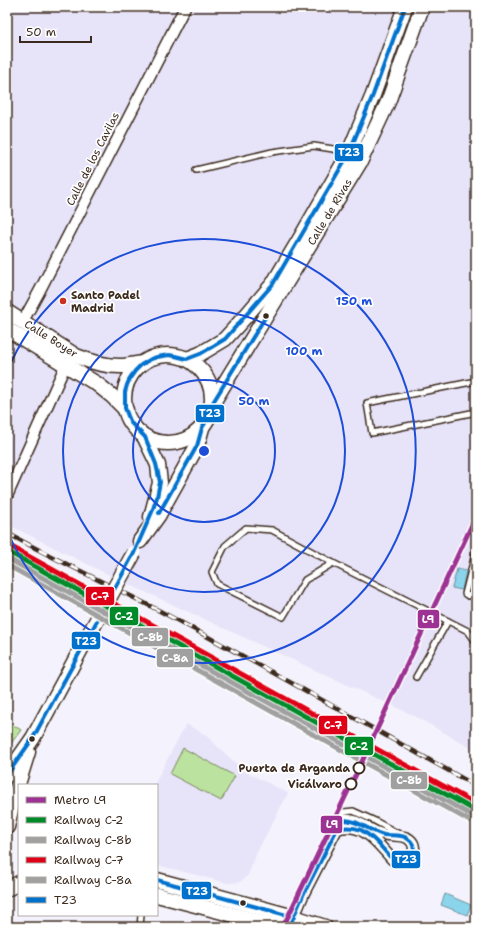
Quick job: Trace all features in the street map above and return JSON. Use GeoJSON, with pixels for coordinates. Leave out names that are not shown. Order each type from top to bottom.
{"type":"FeatureCollection","features":[{"type":"Feature","properties":{"kind":"main road","name":"Calle de Rivas"},"geometry":{"type":"LineString","coordinates":[[187,359],[200,354],[225,338],[273,284],[348,155],[373,95],[406,7]]}},
{"type":"Feature","properties":{"kind":"main road","name":"Calle de Rivas"},"geometry":{"type":"LineString","coordinates":[[212,404],[360,162],[388,102],[422,7]]}},
{"type":"Feature","properties":{"kind":"main road","name":"Calle Boyer"},"geometry":{"type":"LineString","coordinates":[[7,312],[76,356],[89,361],[105,365],[123,366],[144,363]]}},
{"type":"Feature","properties":{"kind":"main road","name":"Calle Boyer"},"geometry":{"type":"LineString","coordinates":[[7,329],[97,384],[126,410]]}},
{"type":"Feature","properties":{"kind":"main road"},"geometry":{"type":"LineString","coordinates":[[137,547],[158,516],[197,446],[202,428],[209,417],[212,404],[212,391],[207,378],[198,367],[187,359],[172,355],[165,355],[150,359],[137,368],[126,386],[124,398],[128,418],[138,431],[151,440],[166,444],[189,438],[202,428]]}},
{"type":"Feature","properties":{"kind":"main road"},"geometry":{"type":"LineString","coordinates":[[7,775],[33,738],[137,547],[152,513],[160,484],[158,465],[144,436]]}},
{"type":"Feature","properties":{"kind":"main road"},"geometry":{"type":"LineString","coordinates":[[7,827],[13,798],[33,738]]}},
{"type":"Feature","properties":{"kind":"main road"},"geometry":{"type":"LineString","coordinates":[[158,880],[291,922],[325,927]]}},
{"type":"Feature","properties":{"kind":"main road"},"geometry":{"type":"LineString","coordinates":[[7,889],[18,884]]}},
{"type":"Feature","properties":{"kind":"main road"},"geometry":{"type":"LineString","coordinates":[[158,895],[280,927]]}},
{"type":"Feature","properties":{"kind":"street","name":"Calle de los Cavilas"},"geometry":{"type":"LineString","coordinates":[[23,321],[185,7]]}},
{"type":"Feature","properties":{"kind":"street"},"geometry":{"type":"LineString","coordinates":[[7,496],[66,364]]}},
{"type":"Feature","properties":{"kind":"street"},"geometry":{"type":"LineString","coordinates":[[291,922],[338,825],[343,819],[350,819],[386,835],[408,838],[412,841],[413,850],[409,858],[405,860],[400,861],[392,859],[372,837],[364,832],[338,825]]}},
{"type":"Feature","properties":{"kind":"lane"},"geometry":{"type":"LineString","coordinates":[[196,170],[272,152],[314,146],[332,149],[348,155]]}},
{"type":"Feature","properties":{"kind":"lane"},"geometry":{"type":"LineString","coordinates":[[476,381],[366,403],[372,433],[476,412]]}},
{"type":"Feature","properties":{"kind":"lane"},"geometry":{"type":"LineString","coordinates":[[333,563],[306,580],[283,617],[217,584],[212,572],[225,546],[246,528],[272,530],[333,563],[448,621],[468,632],[476,642]]}},
{"type":"Feature","properties":{"kind":"lane"},"geometry":{"type":"LineString","coordinates":[[476,553],[466,594],[468,596],[476,594]]}},
{"type":"Feature","properties":{"kind":"lane"},"geometry":{"type":"LineString","coordinates":[[470,576],[476,574]]}},
{"type":"Feature","properties":{"kind":"lane"},"geometry":{"type":"LineString","coordinates":[[416,677],[448,621]]}},
{"type":"Feature","properties":{"kind":"lane"},"geometry":{"type":"LineString","coordinates":[[140,927],[141,916]]}},
{"type":"Feature","properties":{"kind":"shaded area"},"geometry":{"type":"Polygon","coordinates":[[[7,7],[476,7],[476,751],[415,716],[115,578],[7,524],[7,7]]]}},
{"type":"Feature","properties":{"kind":"shaded area"},"geometry":{"type":"Polygon","coordinates":[[[186,724],[204,734],[244,771],[288,793],[257,852],[248,875],[240,882],[228,883],[158,865],[158,784],[155,784],[186,724]]]}},
{"type":"Feature","properties":{"kind":"green space"},"geometry":{"type":"Polygon","coordinates":[[[7,721],[21,730],[7,749],[7,721]]]}},
{"type":"Feature","properties":{"kind":"green space"},"geometry":{"type":"Polygon","coordinates":[[[183,748],[235,776],[221,801],[170,774],[183,748]]]}},
{"type":"Feature","properties":{"kind":"water"},"geometry":{"type":"Polygon","coordinates":[[[457,569],[466,571],[462,590],[452,588],[457,569]]]}},
{"type":"Feature","properties":{"kind":"water"},"geometry":{"type":"Polygon","coordinates":[[[445,894],[471,905],[467,915],[441,905],[445,894]]]}},
{"type":"Feature","properties":{"kind":"railway"},"geometry":{"type":"LineString","coordinates":[[7,533],[158,610],[278,675],[476,786]]}},
{"type":"Feature","properties":{"kind":"railway"},"geometry":{"type":"LineString","coordinates":[[7,560],[476,822]]}},
{"type":"Feature","properties":{"kind":"metro line","name":"L9"},"geometry":{"type":"LineString","coordinates":[[283,927],[359,768],[476,516]]}},
{"type":"Feature","properties":{"kind":"rail line","name":"C-7"},"geometry":{"type":"LineString","coordinates":[[10,546],[476,804]]}},
{"type":"Feature","properties":{"kind":"rail line","name":"C-2"},"geometry":{"type":"LineString","coordinates":[[7,551],[476,811]]}},
{"type":"Feature","properties":{"kind":"rail line","name":"C-8b"},"geometry":{"type":"LineString","coordinates":[[7,558],[473,816]]}},
{"type":"Feature","properties":{"kind":"rail line","name":"C-8a"},"geometry":{"type":"LineString","coordinates":[[7,565],[470,821]]}},
{"type":"Feature","properties":{"kind":"transit line","name":"T23"},"geometry":{"type":"LineString","coordinates":[[7,775],[33,738],[134,553],[157,497],[160,482],[156,464],[145,437],[131,423],[125,408],[125,392],[130,378],[141,365],[151,359],[169,355],[187,359],[200,354],[225,339],[273,284],[348,155],[373,95],[405,7]]}},
{"type":"Feature","properties":{"kind":"transit line","name":"T23"},"geometry":{"type":"LineString","coordinates":[[159,513],[197,446],[202,428],[209,417],[212,404],[266,316]]}},
{"type":"Feature","properties":{"kind":"transit line","name":"T23"},"geometry":{"type":"LineString","coordinates":[[344,820],[355,822],[384,835],[406,837],[414,846],[412,855],[404,860],[399,861],[393,859],[374,839],[361,830],[355,828],[337,829],[340,821],[344,820]]}},
{"type":"Feature","properties":{"kind":"transit line","name":"T23"},"geometry":{"type":"LineString","coordinates":[[289,927],[304,893],[337,829]]}},
{"type":"Feature","properties":{"kind":"transit line","name":"T23"},"geometry":{"type":"LineString","coordinates":[[158,880],[294,917]]}},
{"type":"Feature","properties":{"kind":"place","name":"Santo Padel Madrid"},"geometry":{"type":"Point","coordinates":[63,301]}},
{"type":"Feature","properties":{"kind":"place","name":"Puerta de Arganda"},"geometry":{"type":"Point","coordinates":[359,768]}},
{"type":"Feature","properties":{"kind":"place","name":"Vicálvaro"},"geometry":{"type":"Point","coordinates":[351,784]}}]}
